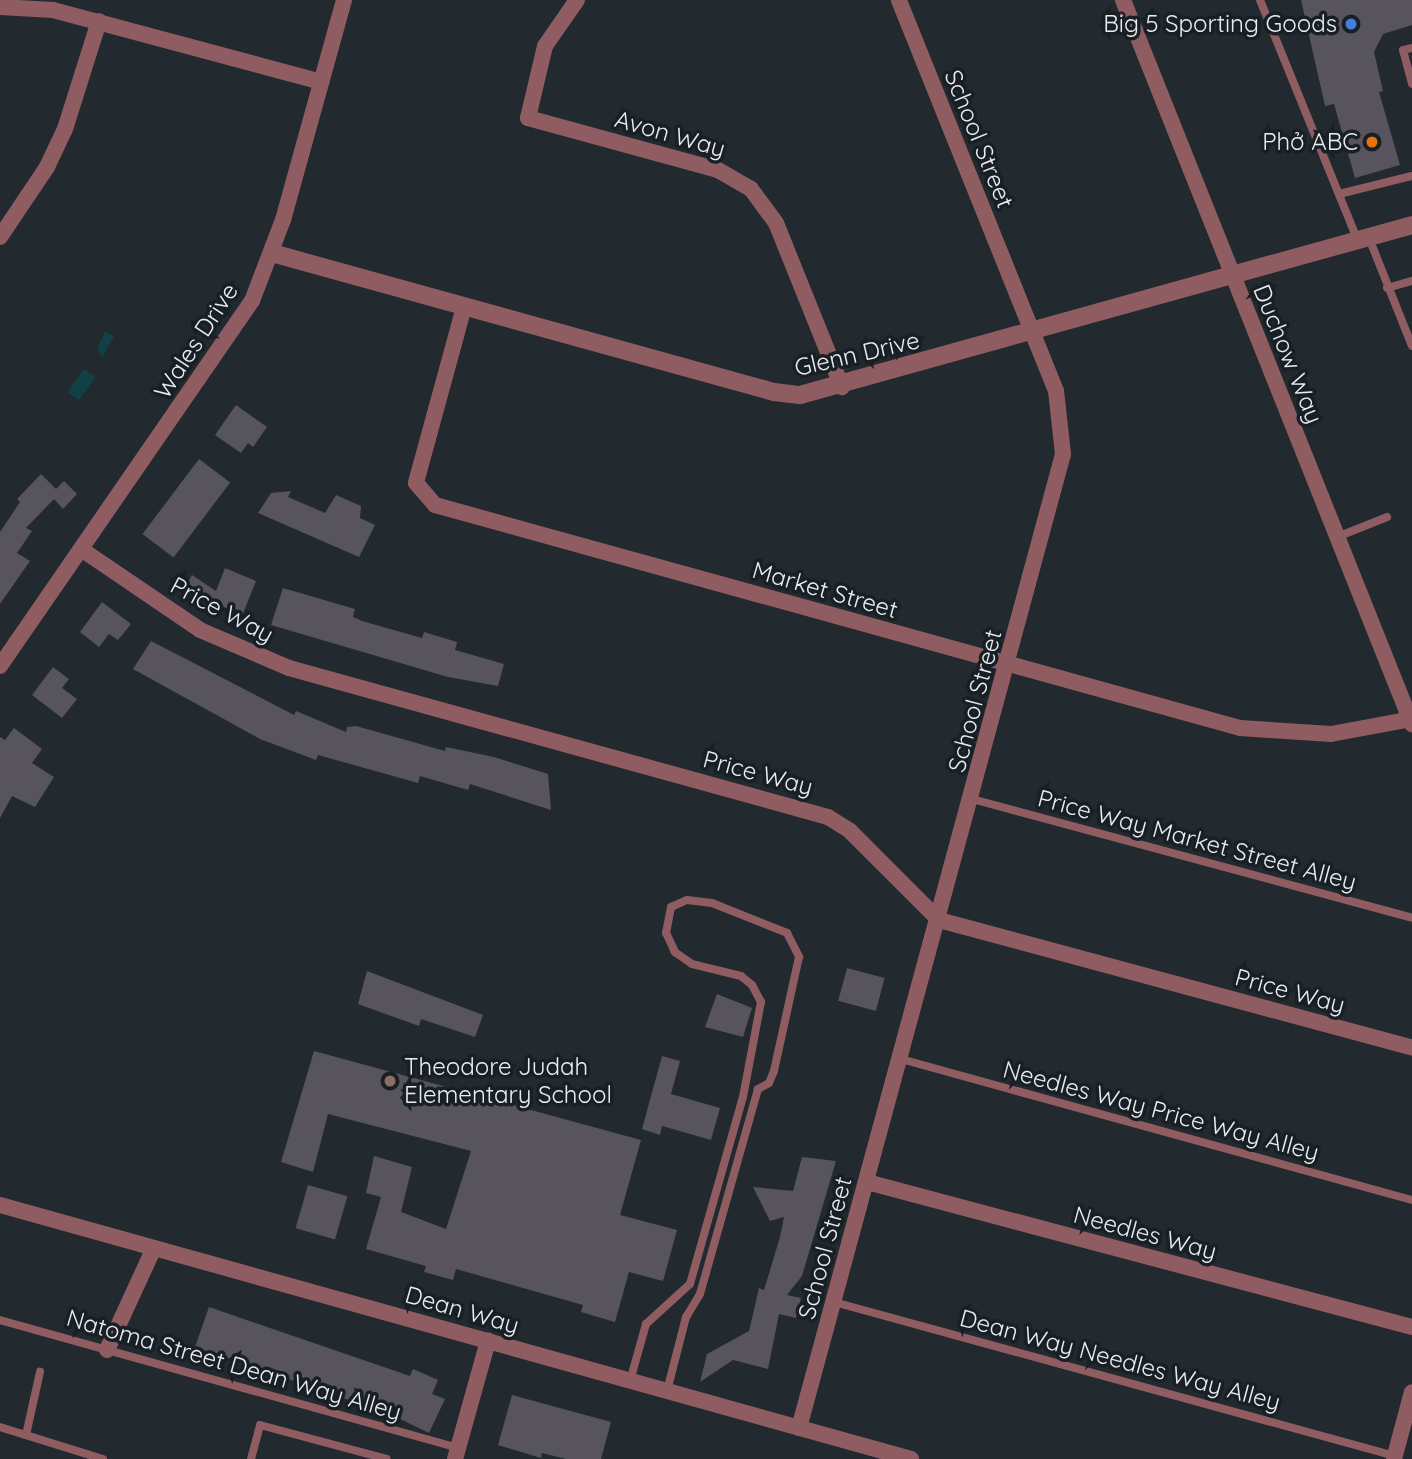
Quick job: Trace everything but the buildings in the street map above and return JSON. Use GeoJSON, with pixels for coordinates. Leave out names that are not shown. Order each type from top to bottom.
{"type":"FeatureCollection","features":[{"type":"Feature","properties":{"kind":"street","name":"Wales Drive"},"geometry":{"type":"LineString","coordinates":[[0,666],[230,338],[272,253],[344,0]]}},
{"type":"Feature","properties":{"kind":"street","name":"Avon Way"},"geometry":{"type":"LineString","coordinates":[[577,0],[545,46],[528,118],[718,170],[751,189],[776,223],[842,387]]}},
{"type":"Feature","properties":{"kind":"street","name":"School Street"},"geometry":{"type":"LineString","coordinates":[[799,1428],[1009,665],[1063,454],[1056,391],[898,0]]}},
{"type":"Feature","properties":{"kind":"street","name":"Duchow Way"},"geometry":{"type":"LineString","coordinates":[[1123,0],[1411,721]]}},
{"type":"Feature","properties":{"kind":"street"},"geometry":{"type":"LineString","coordinates":[[0,7],[53,10],[321,82]]}},
{"type":"Feature","properties":{"kind":"street"},"geometry":{"type":"LineString","coordinates":[[0,237],[65,129],[99,21]]}},
{"type":"Feature","properties":{"kind":"street","name":"Glenn Drive"},"geometry":{"type":"LineString","coordinates":[[272,253],[774,392],[800,395],[842,387],[1412,225]]}},
{"type":"Feature","properties":{"kind":"street","name":"Market Street"},"geometry":{"type":"LineString","coordinates":[[464,307],[416,483],[429,502],[1009,665],[1270,733],[1331,734],[1411,721]]}},
{"type":"Feature","properties":{"kind":"street","name":"Price Way"},"geometry":{"type":"LineString","coordinates":[[81,550],[200,630],[289,668],[828,817],[850,831],[939,920],[1412,1048]]}},
{"type":"Feature","properties":{"kind":"street","name":"Needles Way"},"geometry":{"type":"LineString","coordinates":[[867,1182],[1412,1327]]}},
{"type":"Feature","properties":{"kind":"street","name":"Dean Way"},"geometry":{"type":"LineString","coordinates":[[0,1205],[911,1459]]}},
{"type":"Feature","properties":{"kind":"street"},"geometry":{"type":"LineString","coordinates":[[107,1350],[154,1248]]}},
{"type":"Feature","properties":{"kind":"street"},"geometry":{"type":"LineString","coordinates":[[457,1453],[488,1341]]}},
{"type":"Feature","properties":{"kind":"street"},"geometry":{"type":"LineString","coordinates":[[1395,1457],[1412,1392]]}},
{"type":"Feature","properties":{"kind":"lane"},"geometry":{"type":"LineString","coordinates":[[1260,0],[1339,194],[1364,240],[1412,345]]}},
{"type":"Feature","properties":{"kind":"lane"},"geometry":{"type":"LineString","coordinates":[[1412,48],[1403,50],[1412,84]]}},
{"type":"Feature","properties":{"kind":"lane"},"geometry":{"type":"LineString","coordinates":[[1339,194],[1412,176]]}},
{"type":"Feature","properties":{"kind":"lane"},"geometry":{"type":"LineString","coordinates":[[1387,288],[1412,281]]}},
{"type":"Feature","properties":{"kind":"lane"},"geometry":{"type":"LineString","coordinates":[[1337,537],[1387,517]]}},
{"type":"Feature","properties":{"kind":"lane","name":"Price Way Market Street Alley"},"geometry":{"type":"LineString","coordinates":[[972,799],[1412,918]]}},
{"type":"Feature","properties":{"kind":"lane"},"geometry":{"type":"LineString","coordinates":[[630,1381],[646,1324],[690,1284],[743,1097],[761,1002],[752,985],[741,976],[692,964],[675,952],[666,933],[667,916],[671,907],[687,900],[712,903],[787,933],[796,945],[799,957],[774,1071],[769,1083],[758,1089],[700,1294],[687,1317],[667,1391]]}},
{"type":"Feature","properties":{"kind":"lane","name":"Needles Way Price Way Alley"},"geometry":{"type":"LineString","coordinates":[[901,1059],[1412,1200]]}},
{"type":"Feature","properties":{"kind":"lane","name":"Dean Way Needles Way Alley"},"geometry":{"type":"LineString","coordinates":[[834,1301],[1395,1457]]}},
{"type":"Feature","properties":{"kind":"lane","name":"Natoma Street Dean Way Alley"},"geometry":{"type":"LineString","coordinates":[[0,1320],[457,1453]]}},
{"type":"Feature","properties":{"kind":"lane"},"geometry":{"type":"LineString","coordinates":[[26,1435],[40,1372]]}},
{"type":"Feature","properties":{"kind":"lane"},"geometry":{"type":"LineString","coordinates":[[251,1459],[260,1425],[387,1459]]}},
{"type":"Feature","properties":{"kind":"lane"},"geometry":{"type":"LineString","coordinates":[[0,1427],[103,1459]]}},
{"type":"Feature","properties":{"kind":"lane"},"geometry":{"type":"LineString","coordinates":[[69,1459],[72,1449]]}},
{"type":"Feature","properties":{"kind":"water"},"geometry":{"type":"Polygon","coordinates":[[[105,331],[114,337],[102,357],[97,349],[105,331]]]}},
{"type":"Feature","properties":{"kind":"water"},"geometry":{"type":"Polygon","coordinates":[[[84,369],[95,377],[79,400],[68,392],[84,369]]]}},
{"type":"Feature","properties":{"kind":"place","name":"Big 5 Sporting Goods"},"geometry":{"type":"Point","coordinates":[1351,24]}},
{"type":"Feature","properties":{"kind":"place","name":"Phở ABC"},"geometry":{"type":"Point","coordinates":[1372,142]}},
{"type":"Feature","properties":{"kind":"place","name":"Theodore Judah Elementary School"},"geometry":{"type":"Point","coordinates":[390,1081]}}]}
